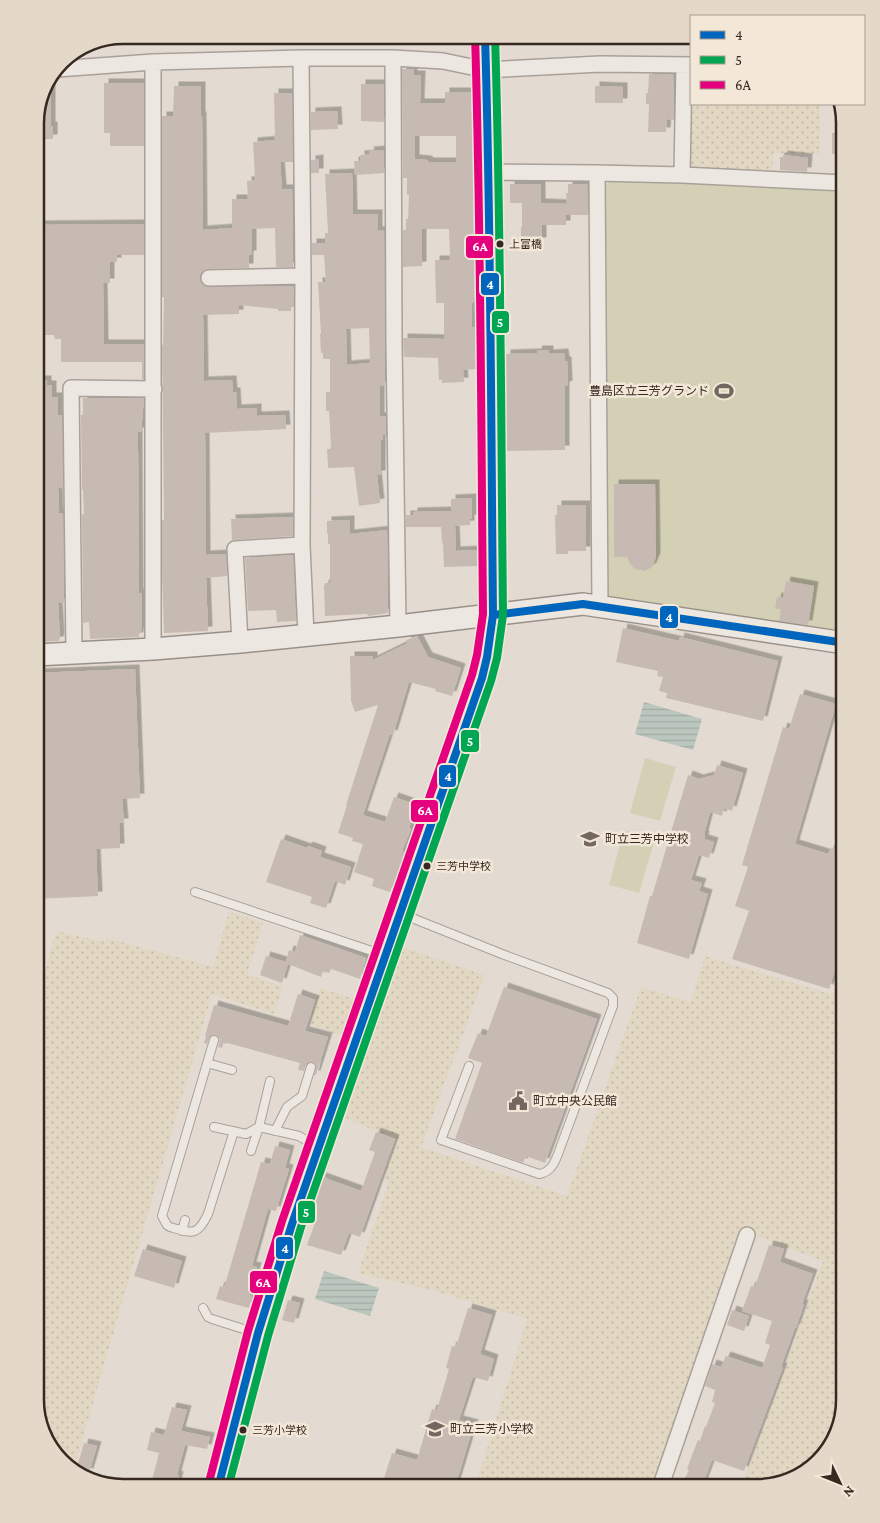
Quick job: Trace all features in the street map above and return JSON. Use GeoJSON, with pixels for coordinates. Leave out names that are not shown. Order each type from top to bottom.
{"type":"FeatureCollection","features":[{"type":"Feature","properties":{"kind":"main road"},"geometry":{"type":"LineString","coordinates":[[220,1479],[258,1334],[292,1224],[482,678],[487,657],[493,615],[489,172],[485,52]]}},
{"type":"Feature","properties":{"kind":"main road"},"geometry":{"type":"LineString","coordinates":[[44,655],[240,642],[583,604],[836,643]]}},
{"type":"Feature","properties":{"kind":"street"},"geometry":{"type":"LineString","coordinates":[[65,69],[153,62],[301,58],[393,58],[443,61],[485,52],[600,64],[687,65],[682,175]]}},
{"type":"Feature","properties":{"kind":"street"},"geometry":{"type":"LineString","coordinates":[[301,58],[303,276],[302,545],[306,635]]}},
{"type":"Feature","properties":{"kind":"street"},"geometry":{"type":"LineString","coordinates":[[393,58],[398,626]]}},
{"type":"Feature","properties":{"kind":"street"},"geometry":{"type":"LineString","coordinates":[[153,62],[153,649]]}},
{"type":"Feature","properties":{"kind":"street"},"geometry":{"type":"LineString","coordinates":[[489,172],[682,175],[836,184]]}},
{"type":"Feature","properties":{"kind":"street"},"geometry":{"type":"LineString","coordinates":[[597,173],[600,607]]}},
{"type":"Feature","properties":{"kind":"street"},"geometry":{"type":"LineString","coordinates":[[209,278],[303,276]]}},
{"type":"Feature","properties":{"kind":"street"},"geometry":{"type":"LineString","coordinates":[[74,653],[71,388],[154,389]]}},
{"type":"Feature","properties":{"kind":"street"},"geometry":{"type":"LineString","coordinates":[[240,642],[235,549],[302,545]]}},
{"type":"Feature","properties":{"kind":"street"},"geometry":{"type":"LineString","coordinates":[[663,1479],[747,1235]]}},
{"type":"Feature","properties":{"kind":"lane"},"geometry":{"type":"LineString","coordinates":[[195,892],[386,955]]}},
{"type":"Feature","properties":{"kind":"lane"},"geometry":{"type":"LineString","coordinates":[[400,913],[502,954],[608,993],[613,998],[613,1006],[557,1156],[546,1173],[539,1174],[441,1140],[469,1066]]}},
{"type":"Feature","properties":{"kind":"lane"},"geometry":{"type":"LineString","coordinates":[[214,1040],[162,1216],[170,1228],[192,1232],[202,1226],[208,1214],[234,1131]]}},
{"type":"Feature","properties":{"kind":"lane"},"geometry":{"type":"LineString","coordinates":[[207,1063],[232,1070]]}},
{"type":"Feature","properties":{"kind":"lane"},"geometry":{"type":"LineString","coordinates":[[275,1131],[287,1107],[302,1096],[311,1067]]}},
{"type":"Feature","properties":{"kind":"lane"},"geometry":{"type":"LineString","coordinates":[[251,1151],[270,1081]]}},
{"type":"Feature","properties":{"kind":"lane"},"geometry":{"type":"LineString","coordinates":[[214,1127],[246,1134],[259,1127],[299,1136],[319,1148]]}},
{"type":"Feature","properties":{"kind":"lane"},"geometry":{"type":"LineString","coordinates":[[182,1231],[185,1220]]}},
{"type":"Feature","properties":{"kind":"lane"},"geometry":{"type":"LineString","coordinates":[[204,1308],[208,1317],[212,1319],[258,1334]]}},
{"type":"Feature","properties":{"kind":"shaded area"},"geometry":{"type":"Polygon","coordinates":[[[690,96],[690,105],[820,105],[820,154],[773,153],[772,172],[687,169],[690,96]]]}},
{"type":"Feature","properties":{"kind":"shaded area","name":"豊島区立三芳グランド"},"geometry":{"type":"Polygon","coordinates":[[[611,179],[836,188],[836,632],[612,599],[605,592],[602,190],[611,179]]]}},
{"type":"Feature","properties":{"kind":"shaded area"},"geometry":{"type":"Polygon","coordinates":[[[644,702],[702,719],[693,750],[635,734],[644,702]]]}},
{"type":"Feature","properties":{"kind":"shaded area"},"geometry":{"type":"Polygon","coordinates":[[[645,758],[676,767],[660,821],[630,813],[645,758]]]}},
{"type":"Feature","properties":{"kind":"shaded area"},"geometry":{"type":"Polygon","coordinates":[[[624,830],[655,839],[639,893],[609,885],[624,830]]]}},
{"type":"Feature","properties":{"kind":"shaded area"},"geometry":{"type":"Polygon","coordinates":[[[229,912],[263,923],[247,974],[283,987],[274,1014],[212,994],[76,1463],[57,1444],[46,1421],[44,1410],[44,976],[56,931],[105,942],[107,938],[213,967],[229,912]]]}},
{"type":"Feature","properties":{"kind":"shaded area"},"geometry":{"type":"Polygon","coordinates":[[[402,947],[485,975],[421,1147],[567,1196],[641,987],[691,1002],[705,956],[833,995],[836,986],[836,1410],[834,1421],[826,1440],[809,1460],[792,1471],[772,1478],[744,1479],[823,1261],[741,1230],[656,1479],[478,1479],[527,1319],[435,1291],[358,1273],[389,1182],[383,1179],[397,1139],[343,1118],[402,947]]]}},
{"type":"Feature","properties":{"kind":"shaded area"},"geometry":{"type":"Polygon","coordinates":[[[320,988],[354,999],[341,1036],[309,1024],[320,988]]]}},
{"type":"Feature","properties":{"kind":"shaded area"},"geometry":{"type":"Polygon","coordinates":[[[324,1271],[379,1288],[370,1316],[315,1299],[324,1271]]]}},
{"type":"Feature","properties":{"kind":"building"},"geometry":{"type":"Polygon","coordinates":[[[402,69],[414,69],[413,75],[421,75],[420,103],[445,103],[445,92],[472,92],[472,141],[476,142],[477,301],[472,303],[472,327],[477,327],[477,369],[463,370],[464,382],[442,383],[442,380],[439,380],[438,358],[404,357],[403,338],[444,339],[444,303],[436,303],[435,260],[450,260],[449,229],[422,229],[422,266],[403,267],[403,230],[406,230],[406,219],[408,219],[409,195],[407,195],[407,178],[403,178],[402,69]],[[415,136],[415,159],[427,160],[429,162],[456,162],[456,136],[415,136]]]}},
{"type":"Feature","properties":{"kind":"building"},"geometry":{"type":"Polygon","coordinates":[[[649,74],[673,74],[674,120],[667,119],[666,132],[648,132],[649,104],[646,104],[646,93],[648,93],[649,74]]]}},
{"type":"Feature","properties":{"kind":"building"},"geometry":{"type":"Polygon","coordinates":[[[104,83],[144,83],[144,146],[110,146],[110,133],[104,133],[104,83]]]}},
{"type":"Feature","properties":{"kind":"building"},"geometry":{"type":"Polygon","coordinates":[[[361,84],[384,84],[384,122],[361,121],[361,84]]]}},
{"type":"Feature","properties":{"kind":"building"},"geometry":{"type":"Polygon","coordinates":[[[174,86],[201,86],[203,230],[232,228],[232,199],[248,199],[247,181],[255,180],[253,142],[275,140],[274,93],[292,93],[293,162],[280,162],[282,189],[292,189],[293,267],[276,267],[275,228],[252,229],[252,255],[249,255],[249,268],[208,269],[201,273],[200,278],[201,283],[209,287],[294,286],[294,307],[291,307],[291,311],[278,311],[278,309],[239,305],[239,314],[203,315],[204,381],[232,380],[233,392],[236,392],[237,409],[257,408],[257,416],[285,415],[286,429],[205,433],[206,555],[226,554],[227,576],[206,578],[208,631],[164,633],[162,573],[162,520],[164,520],[162,345],[164,297],[162,297],[162,116],[173,116],[174,86]]]}},
{"type":"Feature","properties":{"kind":"building"},"geometry":{"type":"Polygon","coordinates":[[[595,86],[623,87],[623,103],[595,103],[595,86]]]}},
{"type":"Feature","properties":{"kind":"building"},"geometry":{"type":"Polygon","coordinates":[[[51,90],[51,126],[53,126],[53,139],[44,139],[46,102],[51,90]]]}},
{"type":"Feature","properties":{"kind":"building"},"geometry":{"type":"Polygon","coordinates":[[[337,111],[338,129],[311,130],[311,112],[337,111]]]}},
{"type":"Feature","properties":{"kind":"building"},"geometry":{"type":"Polygon","coordinates":[[[832,133],[836,133],[836,154],[832,154],[832,133]]]}},
{"type":"Feature","properties":{"kind":"building"},"geometry":{"type":"Polygon","coordinates":[[[384,150],[384,173],[355,175],[354,161],[360,161],[360,155],[370,154],[369,151],[384,150]]]}},
{"type":"Feature","properties":{"kind":"building"},"geometry":{"type":"Polygon","coordinates":[[[783,155],[808,158],[807,172],[780,170],[780,157],[783,157],[783,155]]]}},
{"type":"Feature","properties":{"kind":"building"},"geometry":{"type":"Polygon","coordinates":[[[319,159],[319,173],[311,173],[311,160],[319,159]]]}},
{"type":"Feature","properties":{"kind":"building"},"geometry":{"type":"Polygon","coordinates":[[[352,173],[353,214],[378,214],[378,231],[384,230],[385,385],[380,386],[380,417],[386,416],[386,435],[383,435],[383,440],[381,440],[381,475],[377,475],[380,503],[359,506],[354,467],[328,468],[327,449],[330,449],[331,446],[329,411],[326,411],[326,392],[330,392],[330,359],[323,359],[323,353],[321,353],[318,282],[326,282],[324,255],[312,255],[312,243],[325,243],[325,233],[328,233],[325,174],[352,173]],[[369,328],[346,329],[347,365],[370,363],[369,328]]]}},
{"type":"Feature","properties":{"kind":"building"},"geometry":{"type":"Polygon","coordinates":[[[510,184],[541,184],[541,203],[567,204],[566,193],[568,193],[568,184],[587,184],[588,215],[566,215],[566,225],[542,225],[542,242],[521,242],[522,203],[510,203],[510,184]]]}},
{"type":"Feature","properties":{"kind":"building"},"geometry":{"type":"Polygon","coordinates":[[[144,224],[144,255],[117,255],[117,262],[110,262],[110,283],[103,283],[104,344],[144,344],[144,380],[142,379],[142,362],[61,362],[61,339],[55,339],[54,335],[44,335],[44,225],[144,224]]]}},
{"type":"Feature","properties":{"kind":"building"},"geometry":{"type":"Polygon","coordinates":[[[538,350],[549,350],[549,354],[564,353],[565,361],[567,361],[568,385],[565,386],[565,450],[506,451],[506,354],[537,353],[538,350]]]}},
{"type":"Feature","properties":{"kind":"building"},"geometry":{"type":"Polygon","coordinates":[[[44,380],[47,380],[47,385],[52,385],[52,397],[58,397],[58,415],[62,415],[63,488],[58,488],[59,513],[63,513],[64,603],[58,603],[59,641],[44,642],[44,380]]]}},
{"type":"Feature","properties":{"kind":"building"},"geometry":{"type":"Polygon","coordinates":[[[83,398],[144,398],[141,432],[138,432],[139,593],[142,593],[141,633],[139,633],[139,637],[90,639],[89,622],[83,623],[82,514],[84,514],[81,415],[83,415],[83,398]]]}},
{"type":"Feature","properties":{"kind":"building"},"geometry":{"type":"Polygon","coordinates":[[[614,484],[655,484],[656,557],[652,567],[645,571],[635,569],[627,557],[614,557],[614,484]]]}},
{"type":"Feature","properties":{"kind":"building"},"geometry":{"type":"Polygon","coordinates":[[[472,498],[472,519],[470,519],[470,525],[455,526],[456,551],[477,550],[477,566],[444,567],[441,527],[406,527],[406,515],[413,515],[413,512],[451,511],[451,499],[472,498]]]}},
{"type":"Feature","properties":{"kind":"building"},"geometry":{"type":"Polygon","coordinates":[[[557,505],[586,505],[586,551],[568,551],[568,554],[556,554],[555,515],[557,515],[557,505]]]}},
{"type":"Feature","properties":{"kind":"building"},"geometry":{"type":"Polygon","coordinates":[[[293,517],[293,536],[232,540],[231,519],[293,517]]]}},
{"type":"Feature","properties":{"kind":"building"},"geometry":{"type":"Polygon","coordinates":[[[350,520],[350,534],[387,530],[388,613],[368,616],[367,614],[325,616],[324,585],[325,583],[330,583],[330,544],[328,544],[327,521],[350,520]]]}},
{"type":"Feature","properties":{"kind":"building"},"geometry":{"type":"Polygon","coordinates":[[[293,555],[296,621],[277,622],[276,610],[248,611],[245,558],[293,555]]]}},
{"type":"Feature","properties":{"kind":"building"},"geometry":{"type":"Polygon","coordinates":[[[786,581],[814,586],[808,625],[779,621],[781,609],[775,609],[777,597],[783,598],[786,581]]]}},
{"type":"Feature","properties":{"kind":"building"},"geometry":{"type":"Polygon","coordinates":[[[623,628],[679,641],[680,637],[778,661],[763,721],[666,698],[667,693],[659,691],[663,677],[657,676],[658,671],[616,662],[623,628]]]}},
{"type":"Feature","properties":{"kind":"building"},"geometry":{"type":"Polygon","coordinates":[[[417,636],[428,657],[461,668],[452,696],[435,691],[436,689],[409,682],[393,735],[390,734],[363,815],[385,822],[394,797],[417,805],[409,828],[411,829],[402,851],[404,852],[390,892],[372,886],[374,879],[354,872],[363,844],[352,841],[353,838],[338,833],[378,705],[355,712],[351,701],[350,656],[373,656],[373,660],[408,643],[406,640],[417,636]]]}},
{"type":"Feature","properties":{"kind":"building"},"geometry":{"type":"Polygon","coordinates":[[[135,669],[140,798],[122,799],[124,823],[119,823],[120,848],[96,849],[98,896],[44,899],[44,673],[135,669]]]}},
{"type":"Feature","properties":{"kind":"building"},"geometry":{"type":"Polygon","coordinates":[[[800,694],[836,704],[795,844],[828,854],[831,848],[836,849],[836,967],[829,989],[732,959],[749,911],[735,906],[748,867],[742,865],[783,727],[789,729],[800,694]]]}},
{"type":"Feature","properties":{"kind":"building"},"geometry":{"type":"Polygon","coordinates":[[[717,765],[743,773],[732,811],[724,808],[722,816],[710,812],[704,839],[714,842],[709,858],[699,855],[691,880],[702,883],[699,891],[708,894],[689,959],[637,943],[688,775],[699,779],[714,775],[717,765]]]}},
{"type":"Feature","properties":{"kind":"building"},"geometry":{"type":"Polygon","coordinates":[[[281,839],[322,851],[320,857],[351,867],[345,885],[335,881],[326,908],[310,903],[312,897],[266,882],[281,839]]]}},
{"type":"Feature","properties":{"kind":"building"},"geometry":{"type":"Polygon","coordinates":[[[300,935],[366,958],[360,979],[331,969],[329,973],[323,971],[321,977],[288,964],[282,983],[260,975],[266,956],[286,962],[289,950],[295,952],[300,935]]]}},
{"type":"Feature","properties":{"kind":"building","name":"町立中央公民館"},"geometry":{"type":"Polygon","coordinates":[[[504,987],[597,1019],[545,1163],[526,1156],[523,1163],[455,1139],[482,1063],[468,1058],[478,1033],[486,1036],[504,987]]]}},
{"type":"Feature","properties":{"kind":"building"},"geometry":{"type":"Polygon","coordinates":[[[298,994],[315,1000],[305,1031],[328,1037],[316,1075],[314,1075],[316,1065],[312,1062],[307,1063],[304,1071],[298,1070],[300,1063],[224,1042],[222,1048],[218,1047],[220,1039],[215,1035],[210,1036],[207,1044],[204,1043],[214,1005],[288,1026],[298,994]]]}},
{"type":"Feature","properties":{"kind":"building"},"geometry":{"type":"Polygon","coordinates":[[[376,1132],[395,1139],[360,1237],[349,1233],[341,1255],[307,1245],[315,1223],[309,1221],[310,1218],[308,1217],[322,1177],[361,1191],[375,1152],[369,1150],[376,1132]]]}},
{"type":"Feature","properties":{"kind":"building"},"geometry":{"type":"Polygon","coordinates":[[[275,1146],[290,1150],[285,1168],[289,1169],[276,1211],[268,1209],[252,1266],[257,1267],[249,1295],[252,1296],[249,1308],[216,1299],[220,1286],[224,1288],[261,1162],[270,1164],[275,1146]]]}},
{"type":"Feature","properties":{"kind":"building"},"geometry":{"type":"Polygon","coordinates":[[[769,1245],[784,1249],[780,1262],[813,1274],[781,1367],[783,1367],[744,1471],[712,1460],[705,1479],[685,1478],[698,1440],[700,1441],[715,1403],[712,1402],[715,1390],[705,1386],[712,1364],[721,1367],[726,1356],[762,1368],[770,1345],[765,1343],[772,1321],[742,1311],[751,1286],[755,1287],[769,1245]]]}},
{"type":"Feature","properties":{"kind":"building"},"geometry":{"type":"Polygon","coordinates":[[[143,1249],[182,1261],[174,1288],[134,1276],[143,1249]]]}},
{"type":"Feature","properties":{"kind":"building"},"geometry":{"type":"Polygon","coordinates":[[[288,1300],[300,1303],[294,1323],[282,1320],[288,1300]]]}},
{"type":"Feature","properties":{"kind":"building"},"geometry":{"type":"Polygon","coordinates":[[[468,1308],[492,1315],[480,1354],[494,1359],[488,1381],[473,1377],[459,1420],[474,1424],[457,1479],[384,1479],[392,1453],[417,1460],[432,1409],[437,1410],[449,1369],[446,1368],[452,1346],[456,1347],[468,1308]]]}},
{"type":"Feature","properties":{"kind":"building"},"geometry":{"type":"Polygon","coordinates":[[[732,1310],[749,1316],[744,1331],[727,1325],[732,1310]]]}},
{"type":"Feature","properties":{"kind":"building"},"geometry":{"type":"Polygon","coordinates":[[[172,1407],[187,1410],[181,1431],[210,1437],[207,1449],[185,1445],[177,1475],[179,1476],[178,1479],[152,1479],[159,1453],[147,1450],[151,1432],[164,1435],[172,1407]]]}},
{"type":"Feature","properties":{"kind":"building"},"geometry":{"type":"Polygon","coordinates":[[[84,1443],[97,1446],[89,1472],[78,1465],[84,1443]]]}},
{"type":"Feature","properties":{"kind":"transit line","name":"6A"},"geometry":{"type":"LineString","coordinates":[[210,1479],[248,1331],[282,1221],[472,675],[477,655],[483,614],[480,252],[475,44]]}},
{"type":"Feature","properties":{"kind":"transit line","name":"4"},"geometry":{"type":"LineString","coordinates":[[220,1479],[258,1333],[292,1224],[482,678],[487,657],[493,615],[490,252],[485,44]]}},
{"type":"Feature","properties":{"kind":"transit line","name":"5"},"geometry":{"type":"LineString","coordinates":[[230,1479],[268,1336],[301,1227],[491,681],[497,658],[503,615],[500,252],[495,44]]}},
{"type":"Feature","properties":{"kind":"transit line","name":"4"},"geometry":{"type":"LineString","coordinates":[[493,615],[583,604],[836,642]]}},
{"type":"Feature","properties":{"kind":"place","name":"上富橋"},"geometry":{"type":"Point","coordinates":[500,244]}},
{"type":"Feature","properties":{"kind":"place","name":"豊島区立三芳グランド"},"geometry":{"type":"Point","coordinates":[724,391]}},
{"type":"Feature","properties":{"kind":"place","name":"町立三芳中学校"},"geometry":{"type":"Point","coordinates":[590,839]}},
{"type":"Feature","properties":{"kind":"place","name":"三芳中学校"},"geometry":{"type":"Point","coordinates":[427,866]}},
{"type":"Feature","properties":{"kind":"place","name":"町立中央公民館"},"geometry":{"type":"Point","coordinates":[518,1101]}},
{"type":"Feature","properties":{"kind":"place","name":"町立三芳小学校"},"geometry":{"type":"Point","coordinates":[435,1429]}},
{"type":"Feature","properties":{"kind":"place","name":"三芳小学校"},"geometry":{"type":"Point","coordinates":[243,1430]}}]}
